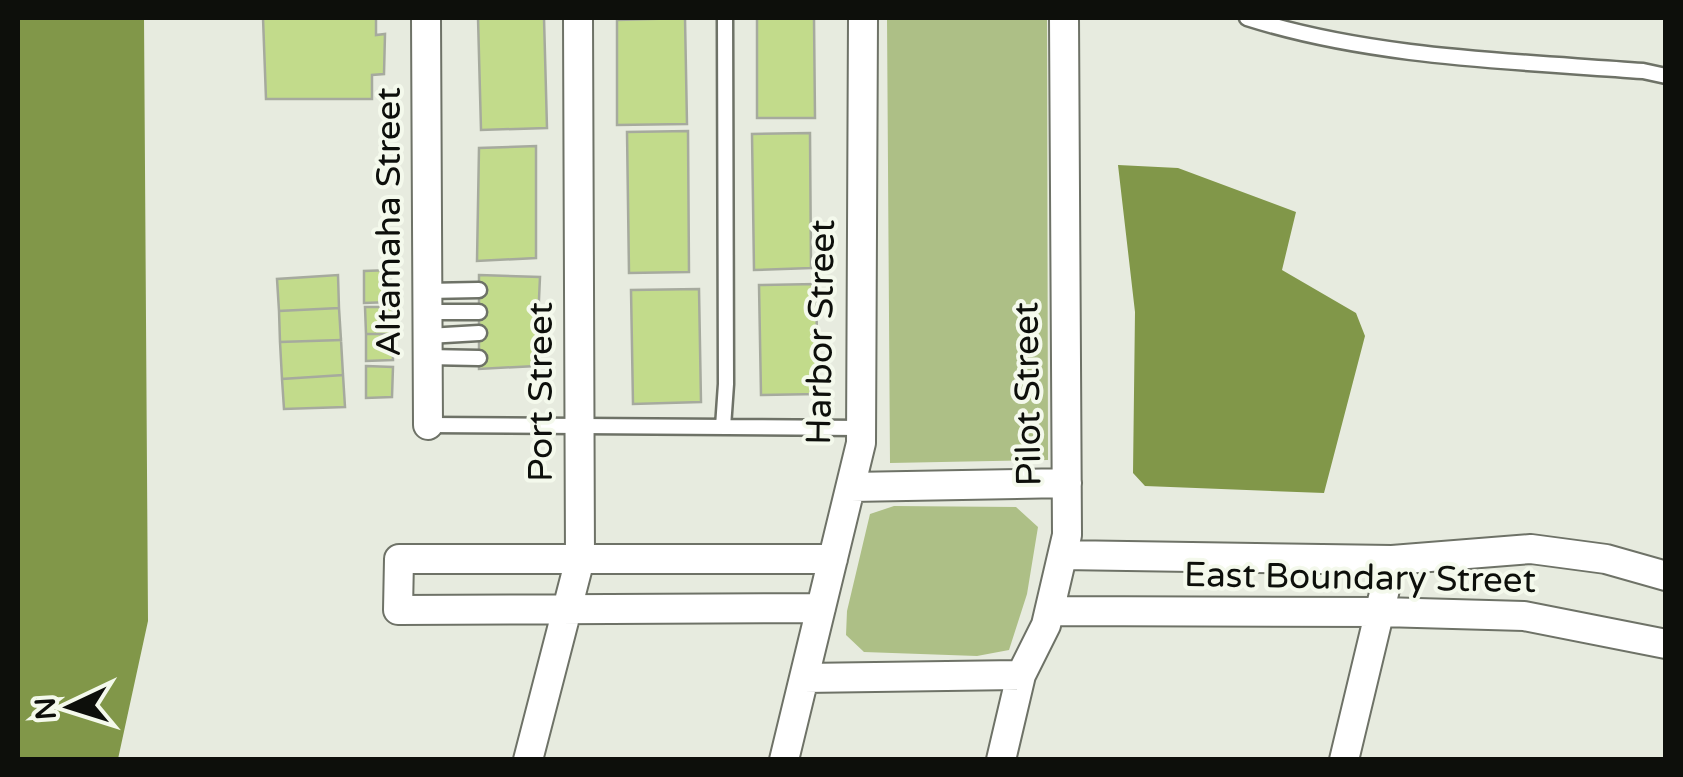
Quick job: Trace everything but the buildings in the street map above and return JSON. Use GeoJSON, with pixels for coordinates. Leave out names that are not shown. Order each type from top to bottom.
{"type":"FeatureCollection","features":[{"type":"Feature","properties":{"kind":"street","name":"Altamaha Street"},"geometry":{"type":"LineString","coordinates":[[426,18],[428,425]]}},
{"type":"Feature","properties":{"kind":"street","name":"Port Street"},"geometry":{"type":"LineString","coordinates":[[528,760],[580,559],[578,18]]}},
{"type":"Feature","properties":{"kind":"street","name":"Harbor Street"},"geometry":{"type":"LineString","coordinates":[[784,760],[861,444],[863,18]]}},
{"type":"Feature","properties":{"kind":"street","name":"Pilot Street"},"geometry":{"type":"LineString","coordinates":[[1001,760],[1021,675],[1046,625],[1067,535],[1064,18]]}},
{"type":"Feature","properties":{"kind":"street"},"geometry":{"type":"LineString","coordinates":[[851,486],[1067,484]]}},
{"type":"Feature","properties":{"kind":"street","name":"East Boundary Street"},"geometry":{"type":"LineString","coordinates":[[1063,555],[1392,560],[1531,548],[1606,559],[1666,576]]}},
{"type":"Feature","properties":{"kind":"street"},"geometry":{"type":"LineString","coordinates":[[821,608],[398,610],[399,559],[833,559]]}},
{"type":"Feature","properties":{"kind":"street"},"geometry":{"type":"LineString","coordinates":[[1344,760],[1392,560]]}},
{"type":"Feature","properties":{"kind":"street","name":"East Boundary Street"},"geometry":{"type":"LineString","coordinates":[[1050,611],[1524,616],[1666,644]]}},
{"type":"Feature","properties":{"kind":"street"},"geometry":{"type":"LineString","coordinates":[[804,678],[1021,675]]}},
{"type":"Feature","properties":{"kind":"lane"},"geometry":{"type":"LineString","coordinates":[[722,427],[726,384],[724,18]]}},
{"type":"Feature","properties":{"kind":"lane"},"geometry":{"type":"LineString","coordinates":[[1248,18],[1338,40],[1456,56],[1666,76]]}},
{"type":"Feature","properties":{"kind":"lane"},"geometry":{"type":"LineString","coordinates":[[428,324],[478,290]]}},
{"type":"Feature","properties":{"kind":"lane"},"geometry":{"type":"LineString","coordinates":[[428,324],[479,312]]}},
{"type":"Feature","properties":{"kind":"lane"},"geometry":{"type":"LineString","coordinates":[[428,324],[479,333]]}},
{"type":"Feature","properties":{"kind":"lane"},"geometry":{"type":"LineString","coordinates":[[428,324],[479,358]]}},
{"type":"Feature","properties":{"kind":"lane"},"geometry":{"type":"LineString","coordinates":[[428,425],[861,428]]}},
{"type":"Feature","properties":{"kind":"shaded area"},"geometry":{"type":"Polygon","coordinates":[[[18,18],[144,18],[148,621],[118,759],[18,759],[18,18]]]}},
{"type":"Feature","properties":{"kind":"shaded area"},"geometry":{"type":"Polygon","coordinates":[[[887,18],[1047,18],[1048,460],[890,463],[887,18]]]}},
{"type":"Feature","properties":{"kind":"shaded area"},"geometry":{"type":"Polygon","coordinates":[[[1118,165],[1178,168],[1296,212],[1282,270],[1356,313],[1365,336],[1324,493],[1145,486],[1133,473],[1135,312],[1118,165]]]}},
{"type":"Feature","properties":{"kind":"shaded area"},"geometry":{"type":"Polygon","coordinates":[[[894,506],[1016,507],[1038,527],[1027,594],[1009,650],[977,656],[864,652],[846,635],[847,611],[870,514],[894,506]]]}}]}
